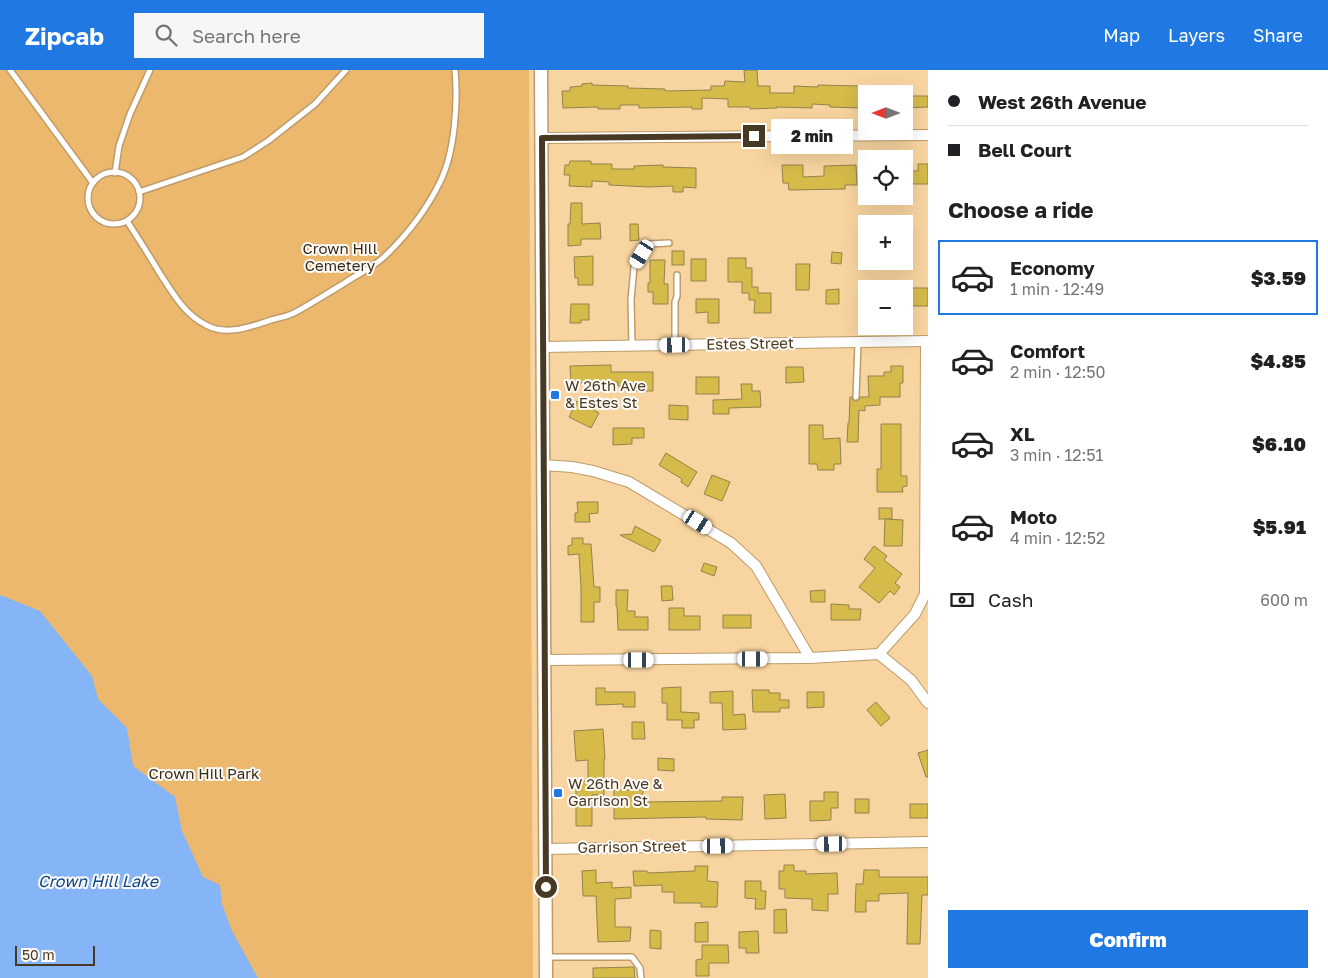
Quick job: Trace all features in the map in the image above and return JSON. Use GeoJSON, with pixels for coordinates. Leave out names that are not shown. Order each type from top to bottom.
{"type":"FeatureCollection","features":[{"type":"Feature","properties":{"kind":"street"},"geometry":{"type":"LineString","coordinates":[[541,70],[546,978]]}},
{"type":"Feature","properties":{"kind":"street"},"geometry":{"type":"LineString","coordinates":[[542,138],[928,134]]}},
{"type":"Feature","properties":{"kind":"street"},"geometry":{"type":"LineString","coordinates":[[879,654],[915,614],[927,594],[927,341]]}},
{"type":"Feature","properties":{"kind":"street","name":"Estes Street"},"geometry":{"type":"LineString","coordinates":[[543,347],[927,341]]}},
{"type":"Feature","properties":{"kind":"street"},"geometry":{"type":"LineString","coordinates":[[544,465],[593,471],[628,482],[731,543],[756,566],[810,658]]}},
{"type":"Feature","properties":{"kind":"street"},"geometry":{"type":"LineString","coordinates":[[544,660],[810,658],[879,654],[912,680],[928,703]]}},
{"type":"Feature","properties":{"kind":"street","name":"Garrison Street"},"geometry":{"type":"LineString","coordinates":[[546,849],[928,842]]}},
{"type":"Feature","properties":{"kind":"lane"},"geometry":{"type":"LineString","coordinates":[[10,70],[93,183]]}},
{"type":"Feature","properties":{"kind":"lane"},"geometry":{"type":"LineString","coordinates":[[115,172],[119,146],[130,114],[150,70]]}},
{"type":"Feature","properties":{"kind":"lane"},"geometry":{"type":"LineString","coordinates":[[139,192],[243,157],[268,141],[315,104],[346,70]]}},
{"type":"Feature","properties":{"kind":"lane"},"geometry":{"type":"LineString","coordinates":[[127,221],[174,295],[197,320],[222,330],[234,330],[291,314],[315,302],[382,259],[414,225],[429,204],[441,180],[453,136],[456,105],[455,70]]}},
{"type":"Feature","properties":{"kind":"lane"},"geometry":{"type":"LineString","coordinates":[[115,172],[130,178],[136,184],[140,200],[138,208],[127,221],[110,224],[95,216],[90,208],[88,199],[93,183],[99,177],[115,172]]}},
{"type":"Feature","properties":{"kind":"lane"},"geometry":{"type":"LineString","coordinates":[[632,346],[631,300],[634,267],[649,244],[669,243]]}},
{"type":"Feature","properties":{"kind":"lane"},"geometry":{"type":"LineString","coordinates":[[675,345],[677,275]]}},
{"type":"Feature","properties":{"kind":"lane"},"geometry":{"type":"LineString","coordinates":[[856,397],[858,342]]}},
{"type":"Feature","properties":{"kind":"lane"},"geometry":{"type":"LineString","coordinates":[[546,957],[632,957],[640,968],[641,978]]}},
{"type":"Feature","properties":{"kind":"green space"},"geometry":{"type":"Polygon","coordinates":[[[0,70],[529,70],[533,978],[0,978],[0,70]]]}},
{"type":"Feature","properties":{"kind":"water","name":"Crown Hill Lake"},"geometry":{"type":"Polygon","coordinates":[[[0,595],[40,611],[92,676],[98,699],[127,728],[133,766],[175,797],[182,831],[203,877],[220,885],[222,904],[232,931],[258,978],[0,978],[0,595]]]}},
{"type":"Feature","properties":{"kind":"building"},"geometry":{"type":"Polygon","coordinates":[[[744,70],[757,70],[758,86],[770,86],[770,93],[794,93],[794,86],[858,86],[858,108],[812,104],[812,108],[777,107],[750,109],[750,107],[728,107],[728,99],[702,98],[702,109],[692,109],[692,107],[639,108],[639,105],[620,105],[620,109],[598,109],[598,107],[563,108],[562,91],[570,91],[570,87],[582,86],[582,84],[592,83],[592,85],[628,86],[628,88],[665,89],[665,91],[711,90],[711,86],[724,86],[725,81],[745,82],[744,70]]]}},
{"type":"Feature","properties":{"kind":"building"},"geometry":{"type":"Polygon","coordinates":[[[913,96],[928,96],[928,107],[913,108],[913,96]]]}},
{"type":"Feature","properties":{"kind":"building"},"geometry":{"type":"Polygon","coordinates":[[[570,161],[612,164],[612,169],[634,169],[634,166],[663,165],[663,167],[696,168],[696,188],[683,187],[683,192],[673,192],[673,186],[609,185],[609,182],[592,181],[592,187],[569,186],[570,175],[564,175],[565,165],[569,165],[570,161]]]}},
{"type":"Feature","properties":{"kind":"building"},"geometry":{"type":"Polygon","coordinates":[[[918,164],[928,164],[928,184],[913,184],[913,171],[918,171],[918,164]]]}},
{"type":"Feature","properties":{"kind":"building"},"geometry":{"type":"Polygon","coordinates":[[[782,165],[803,165],[803,177],[824,176],[824,166],[856,165],[857,185],[845,185],[845,189],[789,190],[788,183],[783,183],[782,165]]]}},
{"type":"Feature","properties":{"kind":"building"},"geometry":{"type":"Polygon","coordinates":[[[571,203],[582,203],[582,224],[600,223],[601,239],[581,239],[581,245],[568,246],[568,224],[570,224],[571,203]]]}},
{"type":"Feature","properties":{"kind":"building"},"geometry":{"type":"Polygon","coordinates":[[[630,224],[638,224],[639,240],[630,241],[630,224]]]}},
{"type":"Feature","properties":{"kind":"building"},"geometry":{"type":"Polygon","coordinates":[[[672,251],[684,251],[684,265],[672,265],[672,251]]]}},
{"type":"Feature","properties":{"kind":"building"},"geometry":{"type":"Polygon","coordinates":[[[832,252],[842,253],[841,264],[831,263],[832,252]]]}},
{"type":"Feature","properties":{"kind":"building"},"geometry":{"type":"Polygon","coordinates":[[[593,256],[593,285],[578,285],[578,278],[575,278],[574,257],[593,256]]]}},
{"type":"Feature","properties":{"kind":"building"},"geometry":{"type":"Polygon","coordinates":[[[728,258],[746,258],[746,268],[752,268],[752,287],[758,287],[758,293],[771,293],[771,313],[754,313],[755,300],[749,300],[749,293],[742,293],[742,282],[728,282],[728,258]]]}},
{"type":"Feature","properties":{"kind":"building"},"geometry":{"type":"Polygon","coordinates":[[[691,259],[706,259],[706,281],[691,281],[691,259]]]}},
{"type":"Feature","properties":{"kind":"building"},"geometry":{"type":"Polygon","coordinates":[[[650,260],[665,260],[664,284],[668,284],[668,304],[653,304],[653,292],[648,292],[650,260]]]}},
{"type":"Feature","properties":{"kind":"building"},"geometry":{"type":"Polygon","coordinates":[[[796,264],[810,264],[809,290],[796,290],[796,264]]]}},
{"type":"Feature","properties":{"kind":"building"},"geometry":{"type":"Polygon","coordinates":[[[913,288],[928,288],[928,306],[913,306],[913,288]]]}},
{"type":"Feature","properties":{"kind":"building"},"geometry":{"type":"Polygon","coordinates":[[[839,289],[839,304],[826,304],[826,290],[839,289]]]}},
{"type":"Feature","properties":{"kind":"building"},"geometry":{"type":"Polygon","coordinates":[[[696,299],[719,299],[719,323],[708,323],[708,312],[696,313],[696,299]]]}},
{"type":"Feature","properties":{"kind":"building"},"geometry":{"type":"Polygon","coordinates":[[[571,304],[589,304],[589,320],[581,320],[581,323],[570,323],[571,304]]]}},
{"type":"Feature","properties":{"kind":"building"},"geometry":{"type":"Polygon","coordinates":[[[611,365],[611,372],[653,372],[653,391],[628,391],[628,386],[618,386],[618,382],[571,383],[570,366],[611,365]]]}},
{"type":"Feature","properties":{"kind":"building"},"geometry":{"type":"Polygon","coordinates":[[[891,366],[903,366],[903,383],[900,383],[900,397],[880,397],[880,405],[865,406],[865,411],[859,410],[858,442],[847,442],[850,397],[856,401],[860,397],[869,397],[868,376],[884,376],[884,372],[891,372],[891,366]]]}},
{"type":"Feature","properties":{"kind":"building"},"geometry":{"type":"Polygon","coordinates":[[[786,367],[803,367],[804,382],[786,383],[786,367]]]}},
{"type":"Feature","properties":{"kind":"building"},"geometry":{"type":"Polygon","coordinates":[[[696,377],[719,377],[719,394],[696,394],[696,377]]]}},
{"type":"Feature","properties":{"kind":"building"},"geometry":{"type":"Polygon","coordinates":[[[741,384],[752,384],[752,391],[760,391],[761,407],[729,408],[729,414],[713,414],[713,400],[742,399],[741,384]]]}},
{"type":"Feature","properties":{"kind":"building"},"geometry":{"type":"Polygon","coordinates":[[[577,401],[599,413],[591,428],[569,417],[577,401]]]}},
{"type":"Feature","properties":{"kind":"building"},"geometry":{"type":"Polygon","coordinates":[[[669,405],[688,406],[688,420],[669,419],[669,405]]]}},
{"type":"Feature","properties":{"kind":"building"},"geometry":{"type":"Polygon","coordinates":[[[881,424],[901,424],[901,476],[907,476],[907,486],[902,487],[903,492],[877,492],[877,469],[881,469],[881,424]]]}},
{"type":"Feature","properties":{"kind":"building"},"geometry":{"type":"Polygon","coordinates":[[[809,425],[823,425],[823,439],[840,438],[841,464],[834,464],[834,470],[818,470],[817,464],[809,464],[809,425]]]}},
{"type":"Feature","properties":{"kind":"building"},"geometry":{"type":"Polygon","coordinates":[[[613,428],[644,428],[644,438],[632,438],[632,444],[613,445],[613,428]]]}},
{"type":"Feature","properties":{"kind":"building"},"geometry":{"type":"Polygon","coordinates":[[[666,453],[697,472],[688,487],[681,482],[682,479],[659,465],[666,453]]]}},
{"type":"Feature","properties":{"kind":"building"},"geometry":{"type":"Polygon","coordinates":[[[712,475],[730,482],[722,501],[704,494],[712,475]]]}},
{"type":"Feature","properties":{"kind":"building"},"geometry":{"type":"Polygon","coordinates":[[[577,502],[598,502],[598,513],[589,514],[590,522],[575,522],[575,513],[578,513],[577,502]]]}},
{"type":"Feature","properties":{"kind":"building"},"geometry":{"type":"Polygon","coordinates":[[[879,508],[892,508],[892,519],[879,519],[879,508]]]}},
{"type":"Feature","properties":{"kind":"building"},"geometry":{"type":"Polygon","coordinates":[[[885,519],[903,520],[902,546],[884,546],[885,519]]]}},
{"type":"Feature","properties":{"kind":"building"},"geometry":{"type":"Polygon","coordinates":[[[635,526],[661,540],[654,552],[620,535],[632,534],[635,526]]]}},
{"type":"Feature","properties":{"kind":"building"},"geometry":{"type":"Polygon","coordinates":[[[572,538],[583,538],[583,544],[591,544],[594,587],[600,587],[600,602],[594,602],[594,622],[581,622],[579,554],[568,555],[568,546],[572,545],[572,538]]]}},
{"type":"Feature","properties":{"kind":"building"},"geometry":{"type":"Polygon","coordinates":[[[874,546],[887,556],[884,560],[902,574],[895,583],[900,587],[894,595],[890,591],[879,603],[859,587],[875,568],[864,559],[874,546]]]}},
{"type":"Feature","properties":{"kind":"building"},"geometry":{"type":"Polygon","coordinates":[[[704,563],[717,567],[714,576],[701,571],[704,563]]]}},
{"type":"Feature","properties":{"kind":"building"},"geometry":{"type":"Polygon","coordinates":[[[661,586],[672,586],[673,600],[662,601],[661,586]]]}},
{"type":"Feature","properties":{"kind":"building"},"geometry":{"type":"Polygon","coordinates":[[[616,590],[628,590],[627,611],[635,611],[635,617],[648,617],[648,630],[618,630],[616,590]]]}},
{"type":"Feature","properties":{"kind":"building"},"geometry":{"type":"Polygon","coordinates":[[[825,590],[825,602],[811,602],[810,591],[825,590]]]}},
{"type":"Feature","properties":{"kind":"building"},"geometry":{"type":"Polygon","coordinates":[[[831,604],[849,605],[849,609],[861,609],[860,620],[831,620],[831,604]]]}},
{"type":"Feature","properties":{"kind":"building"},"geometry":{"type":"Polygon","coordinates":[[[669,608],[684,608],[684,616],[700,616],[700,630],[669,630],[669,608]]]}},
{"type":"Feature","properties":{"kind":"building"},"geometry":{"type":"Polygon","coordinates":[[[723,615],[751,615],[751,628],[723,628],[723,615]]]}},
{"type":"Feature","properties":{"kind":"building"},"geometry":{"type":"Polygon","coordinates":[[[681,687],[681,712],[699,713],[699,720],[694,720],[694,728],[682,728],[682,720],[667,720],[667,703],[662,703],[662,688],[681,687]]]}},
{"type":"Feature","properties":{"kind":"building"},"geometry":{"type":"Polygon","coordinates":[[[596,688],[605,688],[605,692],[635,692],[635,707],[623,707],[623,704],[596,705],[596,688]]]}},
{"type":"Feature","properties":{"kind":"building"},"geometry":{"type":"Polygon","coordinates":[[[752,690],[769,690],[769,693],[780,693],[780,700],[789,700],[789,708],[780,708],[780,712],[753,712],[752,690]]]}},
{"type":"Feature","properties":{"kind":"building"},"geometry":{"type":"Polygon","coordinates":[[[733,691],[733,715],[745,714],[746,729],[723,730],[722,703],[710,703],[710,692],[733,691]]]}},
{"type":"Feature","properties":{"kind":"building"},"geometry":{"type":"Polygon","coordinates":[[[807,692],[824,692],[824,707],[807,708],[807,692]]]}},
{"type":"Feature","properties":{"kind":"building"},"geometry":{"type":"Polygon","coordinates":[[[876,702],[890,718],[881,726],[867,710],[876,702]]]}},
{"type":"Feature","properties":{"kind":"building"},"geometry":{"type":"Polygon","coordinates":[[[632,722],[644,722],[645,739],[632,739],[632,722]]]}},
{"type":"Feature","properties":{"kind":"building"},"geometry":{"type":"Polygon","coordinates":[[[603,729],[605,759],[604,795],[592,795],[592,826],[576,826],[576,781],[588,781],[588,760],[576,761],[574,731],[603,729]]]}},
{"type":"Feature","properties":{"kind":"building"},"geometry":{"type":"Polygon","coordinates":[[[928,750],[928,777],[926,777],[918,753],[928,750]]]}},
{"type":"Feature","properties":{"kind":"building"},"geometry":{"type":"Polygon","coordinates":[[[658,758],[674,759],[674,771],[658,770],[658,758]]]}},
{"type":"Feature","properties":{"kind":"building"},"geometry":{"type":"Polygon","coordinates":[[[614,790],[643,790],[643,802],[722,801],[722,797],[743,797],[742,820],[706,819],[706,817],[614,819],[614,790]]]}},
{"type":"Feature","properties":{"kind":"building"},"geometry":{"type":"Polygon","coordinates":[[[824,792],[838,792],[838,808],[831,808],[831,820],[810,821],[810,801],[824,801],[824,792]]]}},
{"type":"Feature","properties":{"kind":"building"},"geometry":{"type":"Polygon","coordinates":[[[785,794],[786,818],[765,819],[764,795],[785,794]]]}},
{"type":"Feature","properties":{"kind":"building"},"geometry":{"type":"Polygon","coordinates":[[[855,799],[869,799],[869,813],[855,813],[855,799]]]}},
{"type":"Feature","properties":{"kind":"building"},"geometry":{"type":"Polygon","coordinates":[[[910,804],[928,804],[928,818],[910,818],[910,804]]]}},
{"type":"Feature","properties":{"kind":"building"},"geometry":{"type":"Polygon","coordinates":[[[784,865],[794,865],[794,871],[806,871],[806,874],[837,873],[838,894],[828,894],[828,911],[812,910],[812,899],[785,898],[785,889],[779,889],[779,871],[784,871],[784,865]]]}},
{"type":"Feature","properties":{"kind":"building"},"geometry":{"type":"Polygon","coordinates":[[[695,866],[708,866],[707,881],[718,882],[717,907],[701,907],[701,903],[674,903],[674,892],[662,892],[662,885],[634,886],[633,871],[647,871],[648,873],[695,871],[695,866]]]}},
{"type":"Feature","properties":{"kind":"building"},"geometry":{"type":"Polygon","coordinates":[[[596,870],[596,883],[612,882],[612,888],[631,887],[631,898],[615,899],[615,927],[631,927],[630,941],[598,942],[596,896],[583,896],[582,871],[596,870]]]}},
{"type":"Feature","properties":{"kind":"building"},"geometry":{"type":"Polygon","coordinates":[[[864,870],[879,870],[879,877],[928,877],[928,895],[922,895],[920,944],[907,944],[908,893],[879,894],[879,901],[866,901],[866,912],[855,912],[856,884],[863,884],[864,870]]]}},
{"type":"Feature","properties":{"kind":"building"},"geometry":{"type":"Polygon","coordinates":[[[745,881],[761,881],[761,891],[766,891],[765,909],[755,909],[756,899],[745,898],[745,881]]]}},
{"type":"Feature","properties":{"kind":"building"},"geometry":{"type":"Polygon","coordinates":[[[786,909],[787,933],[774,933],[774,910],[786,909]]]}},
{"type":"Feature","properties":{"kind":"building"},"geometry":{"type":"Polygon","coordinates":[[[708,922],[708,942],[695,942],[695,923],[708,922]]]}},
{"type":"Feature","properties":{"kind":"building"},"geometry":{"type":"Polygon","coordinates":[[[650,930],[661,931],[661,949],[650,948],[650,930]]]}},
{"type":"Feature","properties":{"kind":"building"},"geometry":{"type":"Polygon","coordinates":[[[758,931],[759,953],[746,953],[746,948],[739,948],[739,932],[758,931]]]}},
{"type":"Feature","properties":{"kind":"building"},"geometry":{"type":"Polygon","coordinates":[[[702,945],[728,945],[729,963],[709,963],[709,976],[696,976],[696,960],[702,959],[702,945]]]}},
{"type":"Feature","properties":{"kind":"building"},"geometry":{"type":"Polygon","coordinates":[[[634,967],[635,978],[593,978],[593,968],[634,967]]]}},
{"type":"Feature","properties":{"kind":"place","name":"W 26th Ave & Estes St"},"geometry":{"type":"Point","coordinates":[555,395]}},
{"type":"Feature","properties":{"kind":"place","name":"W 26th Ave & Garrison St"},"geometry":{"type":"Point","coordinates":[558,793]}},
{"type":"Feature","properties":{"kind":"route"},"geometry":{"type":"LineString","coordinates":[[546,887],[542,138],[754,136]]}},
{"type":"Feature","properties":{"kind":"park label","name":"Crown Hill Cemetery"},"geometry":{"type":"Point","coordinates":[340,258]}},
{"type":"Feature","properties":{"kind":"park label","name":"Crown Hill Park"},"geometry":{"type":"Point","coordinates":[204,774]}}]}
